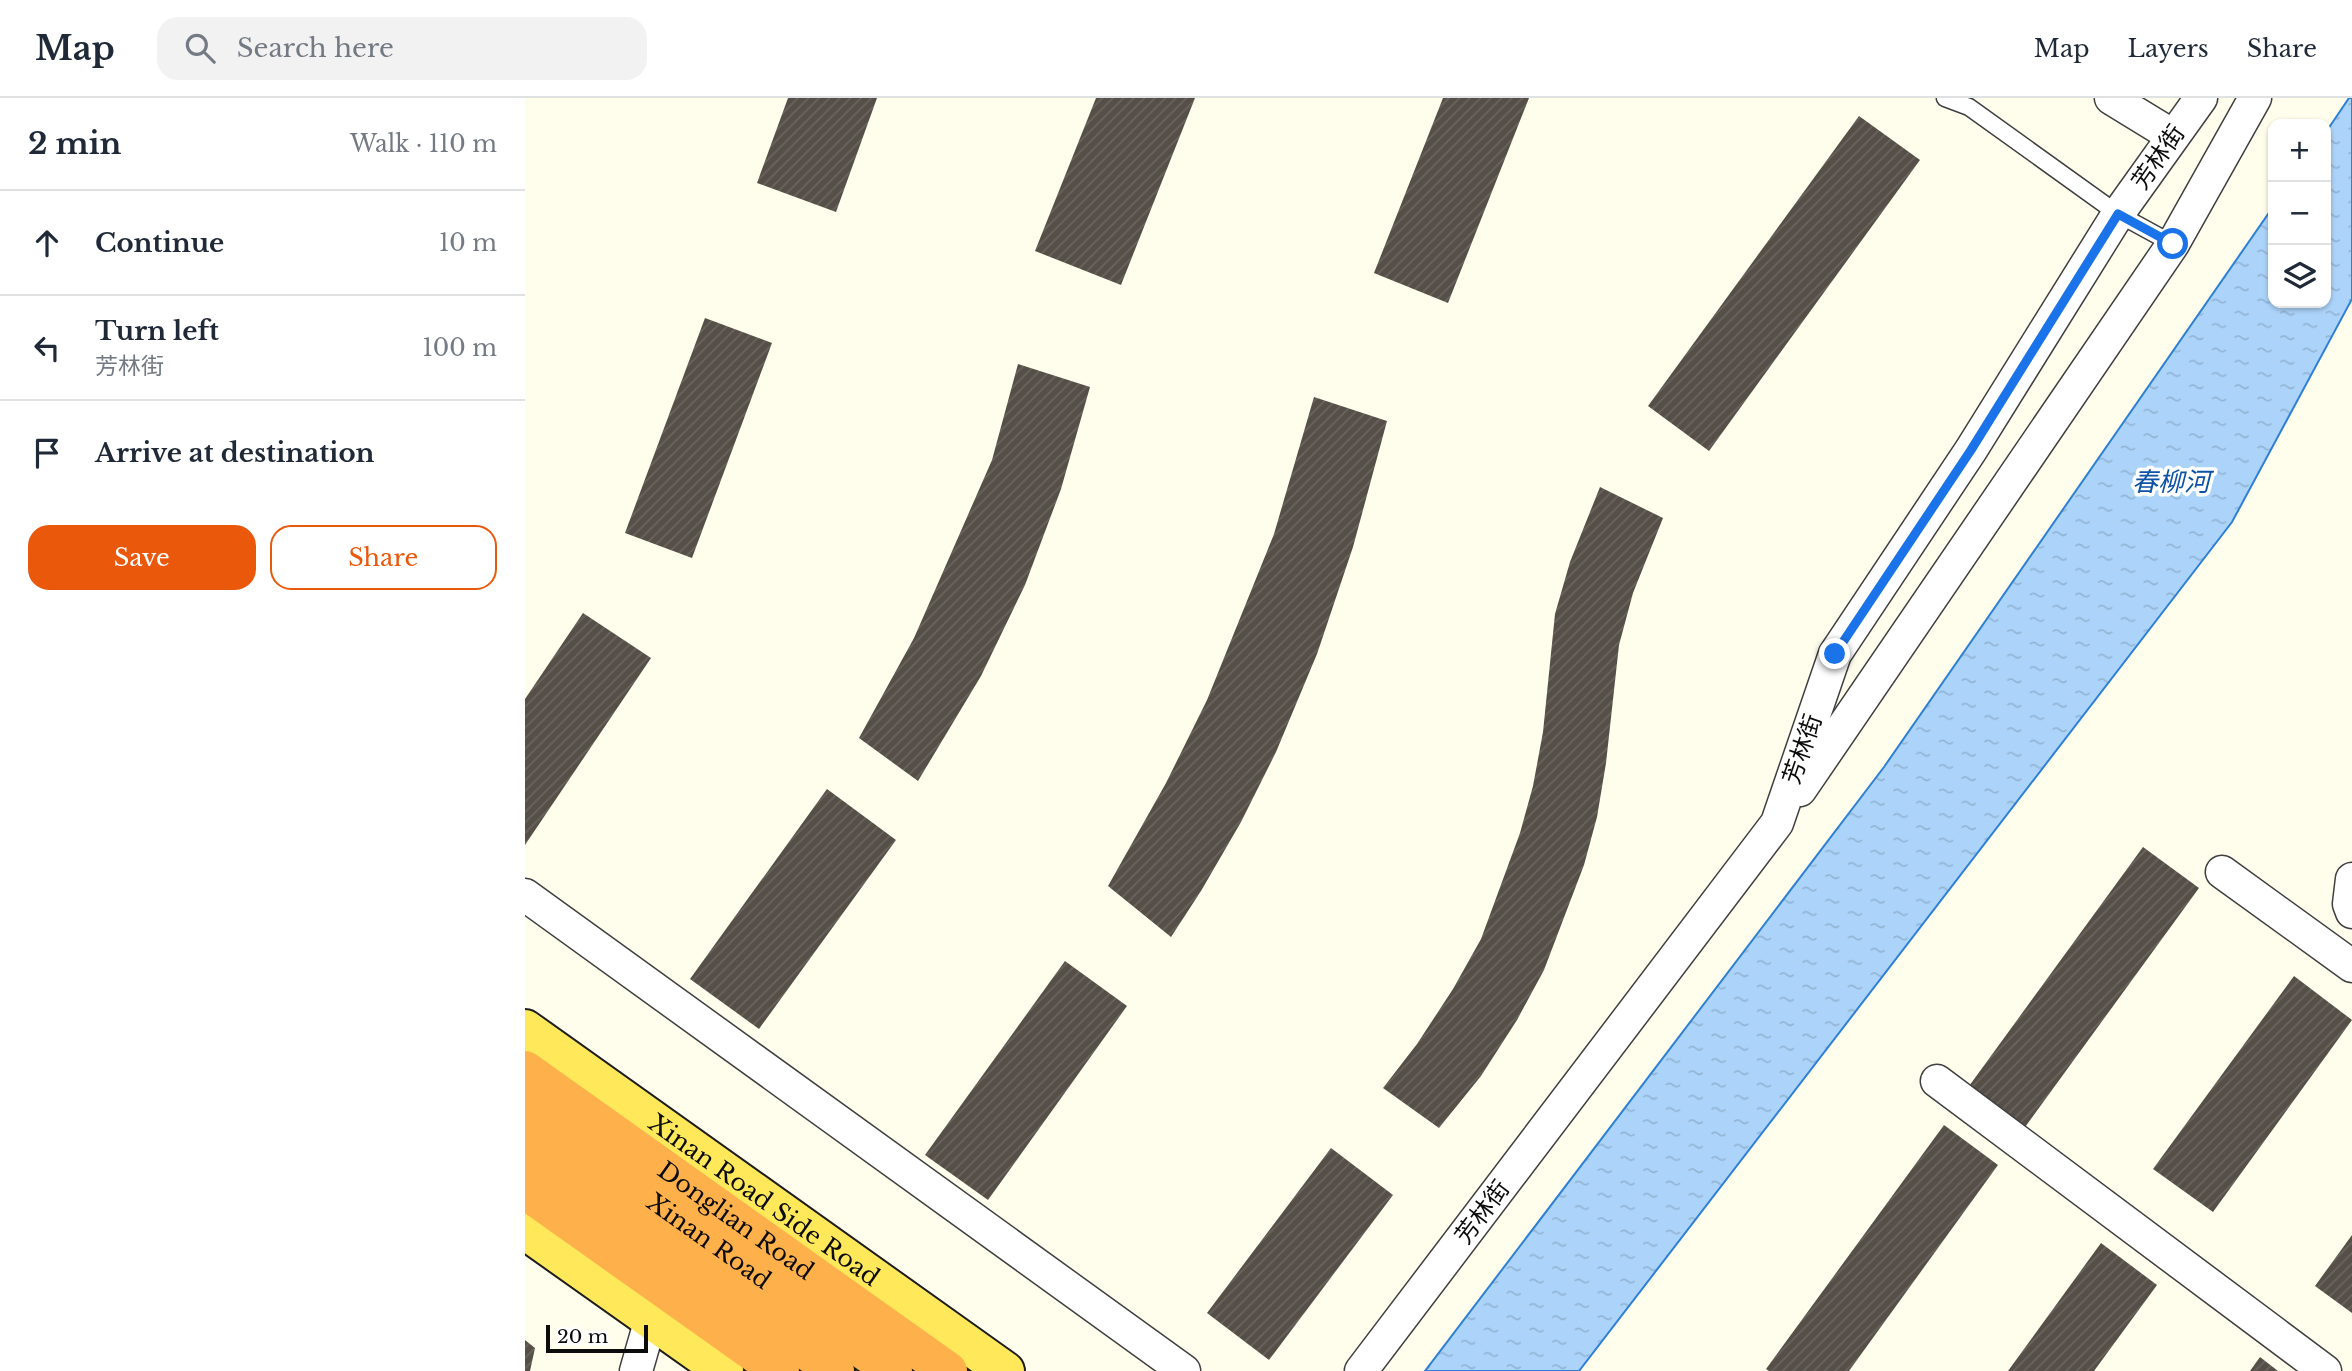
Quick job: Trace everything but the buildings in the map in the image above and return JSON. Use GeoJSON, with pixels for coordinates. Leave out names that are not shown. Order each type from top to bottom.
{"type":"FeatureCollection","features":[{"type":"Feature","properties":{"kind":"highway","name":"Donglian Road"},"geometry":{"type":"LineString","coordinates":[[525,1070],[948,1371]]}},
{"type":"Feature","properties":{"kind":"highway","name":"Xinan Road"},"geometry":{"type":"LineString","coordinates":[[525,1110],[893,1371]]}},
{"type":"Feature","properties":{"kind":"highway","name":"Xinan Road"},"geometry":{"type":"LineString","coordinates":[[525,1151],[835,1371]]}},
{"type":"Feature","properties":{"kind":"highway"},"geometry":{"type":"LineString","coordinates":[[525,1190],[780,1371]]}},
{"type":"Feature","properties":{"kind":"main road","name":"Xinan Road Side Road"},"geometry":{"type":"LineString","coordinates":[[525,1029],[1005,1371]]}},
{"type":"Feature","properties":{"kind":"main road"},"geometry":{"type":"LineString","coordinates":[[525,1230],[724,1371]]}},
{"type":"Feature","properties":{"kind":"street"},"geometry":{"type":"LineString","coordinates":[[2111,98],[2173,136]]}},
{"type":"Feature","properties":{"kind":"street","name":"芳林街"},"geometry":{"type":"LineString","coordinates":[[1361,1371],[1777,823],[1835,654],[1971,450],[2118,214],[2201,98]]}},
{"type":"Feature","properties":{"kind":"street"},"geometry":{"type":"LineString","coordinates":[[1777,823],[2173,244],[2255,98]]}},
{"type":"Feature","properties":{"kind":"street"},"geometry":{"type":"LineString","coordinates":[[2222,872],[2352,966]]}},
{"type":"Feature","properties":{"kind":"street"},"geometry":{"type":"LineString","coordinates":[[2352,879],[2349,904],[2352,912]]}},
{"type":"Feature","properties":{"kind":"street"},"geometry":{"type":"LineString","coordinates":[[525,895],[1184,1371]]}},
{"type":"Feature","properties":{"kind":"street"},"geometry":{"type":"LineString","coordinates":[[1937,1081],[2325,1371]]}},
{"type":"Feature","properties":{"kind":"street"},"geometry":{"type":"LineString","coordinates":[[636,1371],[651,1319]]}},
{"type":"Feature","properties":{"kind":"lane"},"geometry":{"type":"LineString","coordinates":[[1945,98],[1969,107],[2118,214],[2173,244]]}},
{"type":"Feature","properties":{"kind":"water","name":"春柳河"},"geometry":{"type":"Polygon","coordinates":[[[2349,98],[2352,98],[2352,299],[2232,522],[1579,1371],[1425,1371],[1884,767],[2268,214],[2268,308],[2331,308],[2331,125],[2349,98]]]}},
{"type":"Feature","properties":{"kind":"route"},"geometry":{"type":"LineString","coordinates":[[1835,654],[1971,450],[2118,214],[2173,244]]}}]}
